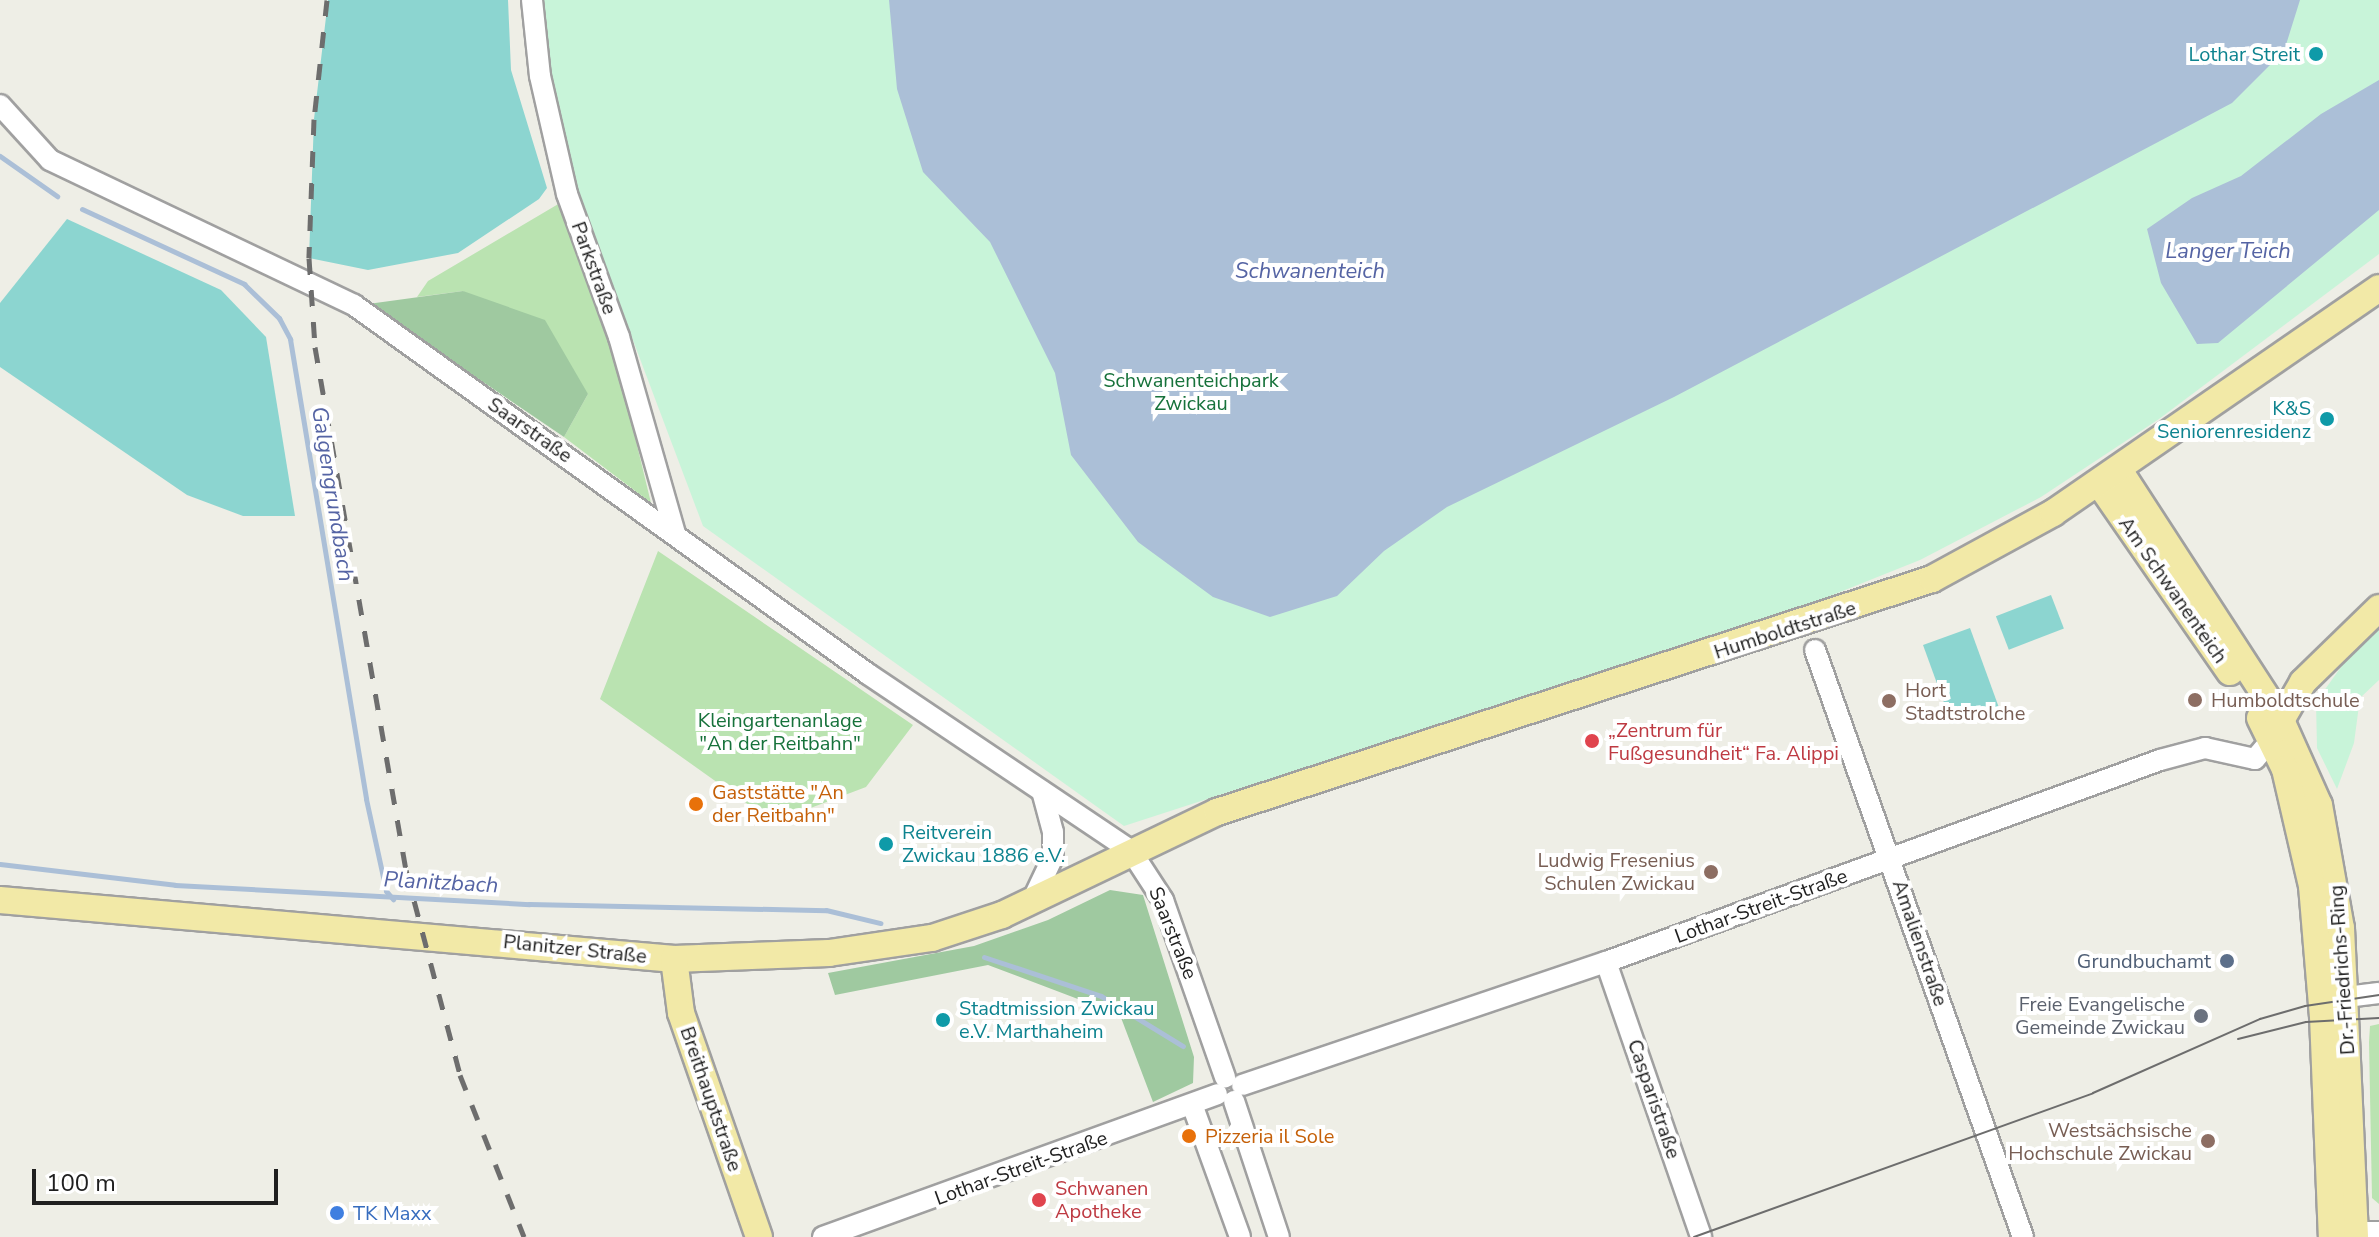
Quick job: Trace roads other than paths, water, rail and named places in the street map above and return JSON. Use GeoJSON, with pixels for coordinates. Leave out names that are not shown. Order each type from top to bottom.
{"type":"FeatureCollection","features":[{"type":"Feature","properties":{"kind":"main road","name":"Humboldtstraße"},"geometry":{"type":"LineString","coordinates":[[1131,851],[1217,812],[1904,591],[1968,562],[2060,508],[2379,288]]}},
{"type":"Feature","properties":{"kind":"main road","name":"Am Schwanenteich"},"geometry":{"type":"LineString","coordinates":[[2109,476],[2276,728]]}},
{"type":"Feature","properties":{"kind":"main road"},"geometry":{"type":"LineString","coordinates":[[2276,728],[2303,682],[2379,608]]}},
{"type":"Feature","properties":{"kind":"main road","name":"Dr.-Friedrichs-Ring"},"geometry":{"type":"LineString","coordinates":[[2276,728],[2308,775],[2329,844],[2346,997],[2355,1234]]}},
{"type":"Feature","properties":{"kind":"main road","name":"Dr.-Friedrichs-Ring"},"geometry":{"type":"LineString","coordinates":[[2276,728],[2312,886],[2323,1016],[2330,1208],[2355,1234]]}},
{"type":"Feature","properties":{"kind":"main road","name":"Planitzer Straße"},"geometry":{"type":"LineString","coordinates":[[0,900],[674,959],[781,957],[911,942],[1032,901],[1131,851]]}},
{"type":"Feature","properties":{"kind":"main road","name":"Breithauptstraße"},"geometry":{"type":"LineString","coordinates":[[674,959],[681,1013],[759,1237]]}},
{"type":"Feature","properties":{"kind":"street","name":"Parkstraße"},"geometry":{"type":"LineString","coordinates":[[532,0],[540,76],[567,194],[619,337],[675,533]]}},
{"type":"Feature","properties":{"kind":"street","name":"Saarstraße"},"geometry":{"type":"LineString","coordinates":[[0,105],[50,160],[354,305],[868,674],[1131,851],[1163,900],[1279,1237]]}},
{"type":"Feature","properties":{"kind":"street","name":"Amalienstraße"},"geometry":{"type":"LineString","coordinates":[[1815,650],[2023,1237]]}},
{"type":"Feature","properties":{"kind":"street","name":"Lothar-Streit-Straße"},"geometry":{"type":"LineString","coordinates":[[823,1237],[1193,1107],[1229,1089],[1606,962],[2194,749],[2255,759],[2276,728]]}},
{"type":"Feature","properties":{"kind":"street"},"geometry":{"type":"LineString","coordinates":[[1032,901],[1053,857],[1053,832],[1042,791]]}},
{"type":"Feature","properties":{"kind":"street","name":"Casparistraße"},"geometry":{"type":"LineString","coordinates":[[1606,962],[1701,1237]]}},
{"type":"Feature","properties":{"kind":"street"},"geometry":{"type":"LineString","coordinates":[[2346,997],[2379,993]]}},
{"type":"Feature","properties":{"kind":"street"},"geometry":{"type":"LineString","coordinates":[[1193,1107],[1240,1237]]}},
{"type":"Feature","properties":{"kind":"water","name":"Schwanenteich"},"geometry":{"type":"Polygon","coordinates":[[[889,0],[2300,0],[2284,51],[2232,103],[1674,397],[1447,507],[1384,551],[1337,596],[1270,617],[1213,597],[1138,542],[1071,455],[1055,373],[990,242],[923,172],[897,89],[889,0]]]}},
{"type":"Feature","properties":{"kind":"water","name":"Langer Teich"},"geometry":{"type":"Polygon","coordinates":[[[2379,80],[2379,210],[2218,343],[2197,344],[2161,283],[2147,229],[2192,198],[2241,176],[2321,114],[2379,80]]]}},
{"type":"Feature","properties":{"kind":"waterway","name":"Galgengrundbach"},"geometry":{"type":"LineString","coordinates":[[0,156],[57,196]]}},
{"type":"Feature","properties":{"kind":"waterway","name":"Galgengrundbach"},"geometry":{"type":"LineString","coordinates":[[82,209],[244,284],[279,318],[290,339],[366,799],[386,891],[393,899]]}},
{"type":"Feature","properties":{"kind":"waterway","name":"Planitzbach"},"geometry":{"type":"LineString","coordinates":[[0,864],[175,885],[529,904],[826,910],[880,923]]}},
{"type":"Feature","properties":{"kind":"waterway","name":"Planitzbach"},"geometry":{"type":"LineString","coordinates":[[984,957],[1101,996],[1183,1046]]}},
{"type":"Feature","properties":{"kind":"tram line"},"geometry":{"type":"LineString","coordinates":[[1694,1237],[2093,1093],[2260,1019],[2305,1006],[2379,995]]}},
{"type":"Feature","properties":{"kind":"tram line"},"geometry":{"type":"LineString","coordinates":[[2238,1039],[2306,1022],[2379,1018]]}},
{"type":"Feature","properties":{"kind":"railway"},"geometry":{"type":"LineString","coordinates":[[327,0],[314,119],[309,258],[315,347],[406,870],[460,1075],[524,1237]]}},
{"type":"Feature","properties":{"kind":"place","name":"Lothar Streit"},"geometry":{"type":"Point","coordinates":[2316,54]}},
{"type":"Feature","properties":{"kind":"place","name":"K&S Seniorenresidenz"},"geometry":{"type":"Point","coordinates":[2327,419]}},
{"type":"Feature","properties":{"kind":"place","name":"Humboldtschule"},"geometry":{"type":"Point","coordinates":[2195,700]}},
{"type":"Feature","properties":{"kind":"place","name":"Hort Stadtstrolche"},"geometry":{"type":"Point","coordinates":[1889,701]}},
{"type":"Feature","properties":{"kind":"place","name":"„Zentrum für Fußgesundheit“ Fa. Alippi"},"geometry":{"type":"Point","coordinates":[1592,741]}},
{"type":"Feature","properties":{"kind":"place","name":"Gaststätte \"An der Reitbahn\""},"geometry":{"type":"Point","coordinates":[696,804]}},
{"type":"Feature","properties":{"kind":"place","name":"Reitverein Zwickau 1886 e.V."},"geometry":{"type":"Point","coordinates":[886,844]}},
{"type":"Feature","properties":{"kind":"place","name":"Ludwig Fresenius Schulen Zwickau"},"geometry":{"type":"Point","coordinates":[1711,872]}},
{"type":"Feature","properties":{"kind":"place","name":"Grundbuchamt"},"geometry":{"type":"Point","coordinates":[2227,961]}},
{"type":"Feature","properties":{"kind":"place","name":"Freie Evangelische Gemeinde Zwickau"},"geometry":{"type":"Point","coordinates":[2201,1016]}},
{"type":"Feature","properties":{"kind":"place","name":"Stadtmission Zwickau e.V. Marthaheim"},"geometry":{"type":"Point","coordinates":[943,1020]}},
{"type":"Feature","properties":{"kind":"place","name":"Pizzeria il Sole"},"geometry":{"type":"Point","coordinates":[1189,1136]}},
{"type":"Feature","properties":{"kind":"place","name":"Westsächsische Hochschule Zwickau"},"geometry":{"type":"Point","coordinates":[2208,1141]}},
{"type":"Feature","properties":{"kind":"place","name":"Schwanen Apotheke"},"geometry":{"type":"Point","coordinates":[1039,1200]}},
{"type":"Feature","properties":{"kind":"place","name":"TK Maxx"},"geometry":{"type":"Point","coordinates":[337,1213]}},
{"type":"Feature","properties":{"kind":"park label","name":"Schwanenteichpark Zwickau"},"geometry":{"type":"Point","coordinates":[1191,392]}},
{"type":"Feature","properties":{"kind":"park label","name":"Kleingartenanlage \"An der Reitbahn\""},"geometry":{"type":"Point","coordinates":[780,732]}}]}
